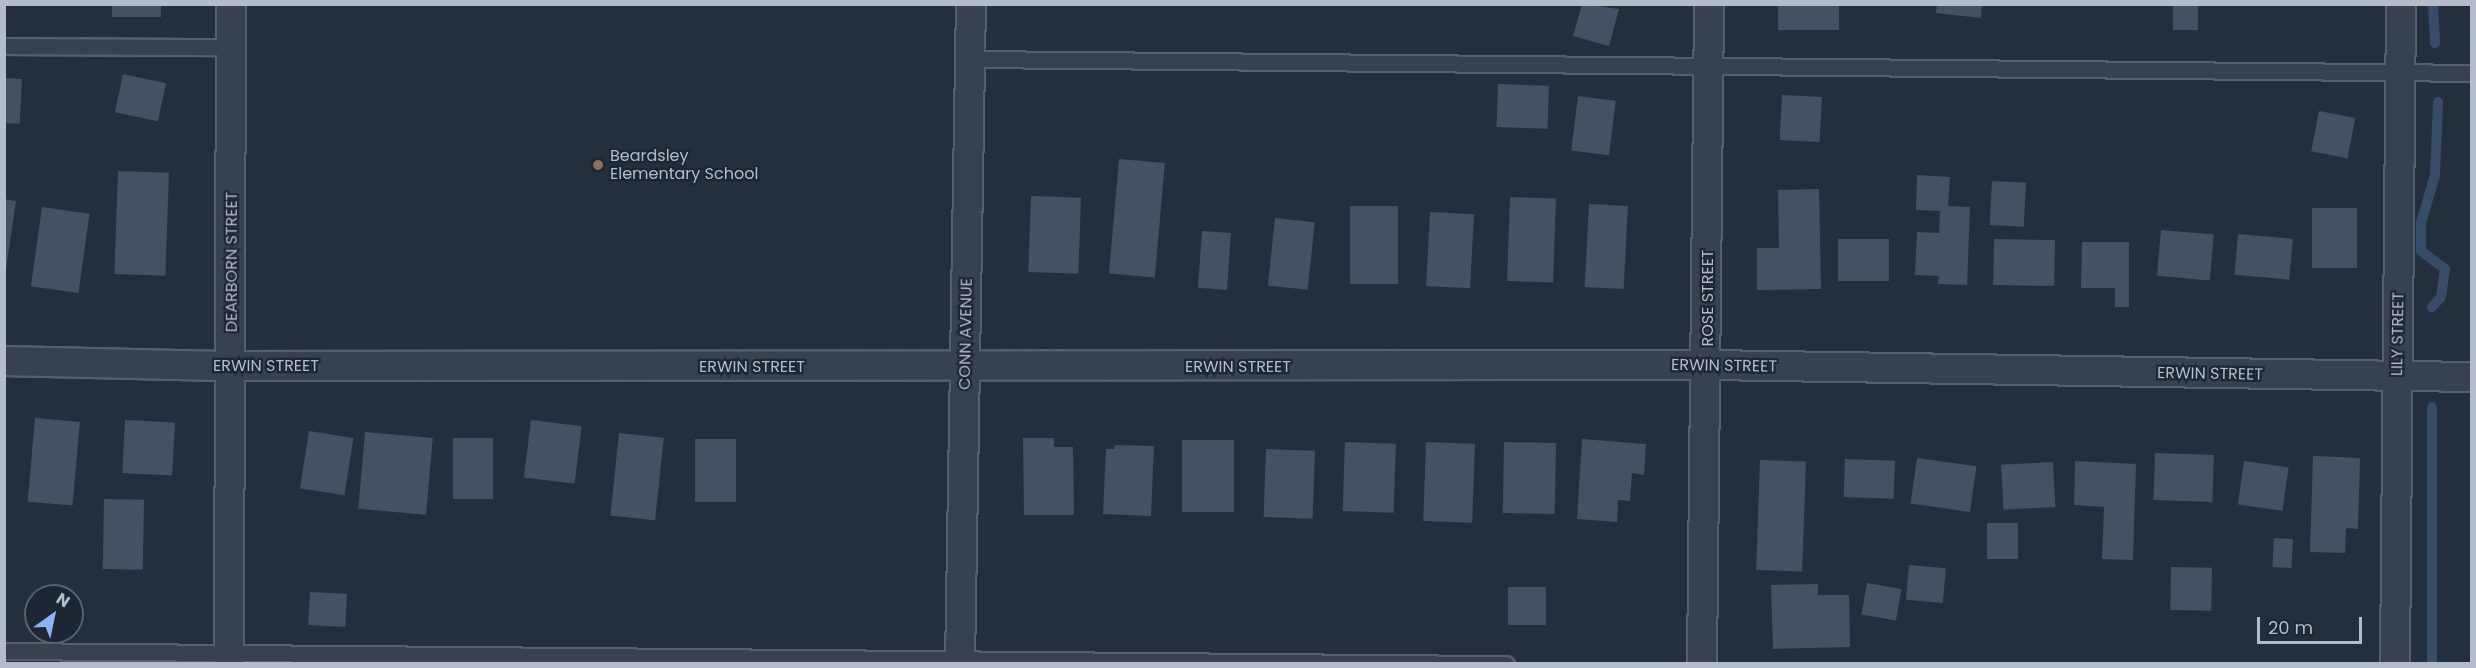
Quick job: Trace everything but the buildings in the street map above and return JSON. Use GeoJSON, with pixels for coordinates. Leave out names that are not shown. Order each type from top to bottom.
{"type":"FeatureCollection","features":[{"type":"Feature","properties":{"kind":"street","name":"DEARBORN STREET"},"geometry":{"type":"LineString","coordinates":[[229,658],[232,366],[231,4]]}},
{"type":"Feature","properties":{"kind":"street","name":"CONN AVENUE"},"geometry":{"type":"LineString","coordinates":[[960,661],[971,4]]}},
{"type":"Feature","properties":{"kind":"street","name":"ROSE STREET"},"geometry":{"type":"LineString","coordinates":[[1702,663],[1708,365],[1709,4]]}},
{"type":"Feature","properties":{"kind":"street","name":"LILY STREET"},"geometry":{"type":"LineString","coordinates":[[2395,663],[2401,4]]}},
{"type":"Feature","properties":{"kind":"street","name":"ERWIN STREET"},"geometry":{"type":"LineString","coordinates":[[4,361],[232,366],[1708,365],[2398,378],[2472,377]]}},
{"type":"Feature","properties":{"kind":"lane"},"geometry":{"type":"LineString","coordinates":[[4,46],[232,47]]}},
{"type":"Feature","properties":{"kind":"lane"},"geometry":{"type":"LineString","coordinates":[[970,59],[2472,74]]}},
{"type":"Feature","properties":{"kind":"lane"},"geometry":{"type":"LineString","coordinates":[[4,651],[229,658],[1506,663]]}},
{"type":"Feature","properties":{"kind":"waterway"},"geometry":{"type":"LineString","coordinates":[[2433,4],[2435,43]]}},
{"type":"Feature","properties":{"kind":"waterway"},"geometry":{"type":"LineString","coordinates":[[2432,307],[2441,297],[2445,269],[2421,251],[2421,223],[2435,175],[2438,102]]}},
{"type":"Feature","properties":{"kind":"waterway"},"geometry":{"type":"LineString","coordinates":[[2432,407],[2432,664]]}},
{"type":"Feature","properties":{"kind":"place","name":"Beardsley Elementary School"},"geometry":{"type":"Point","coordinates":[598,165]}}]}
